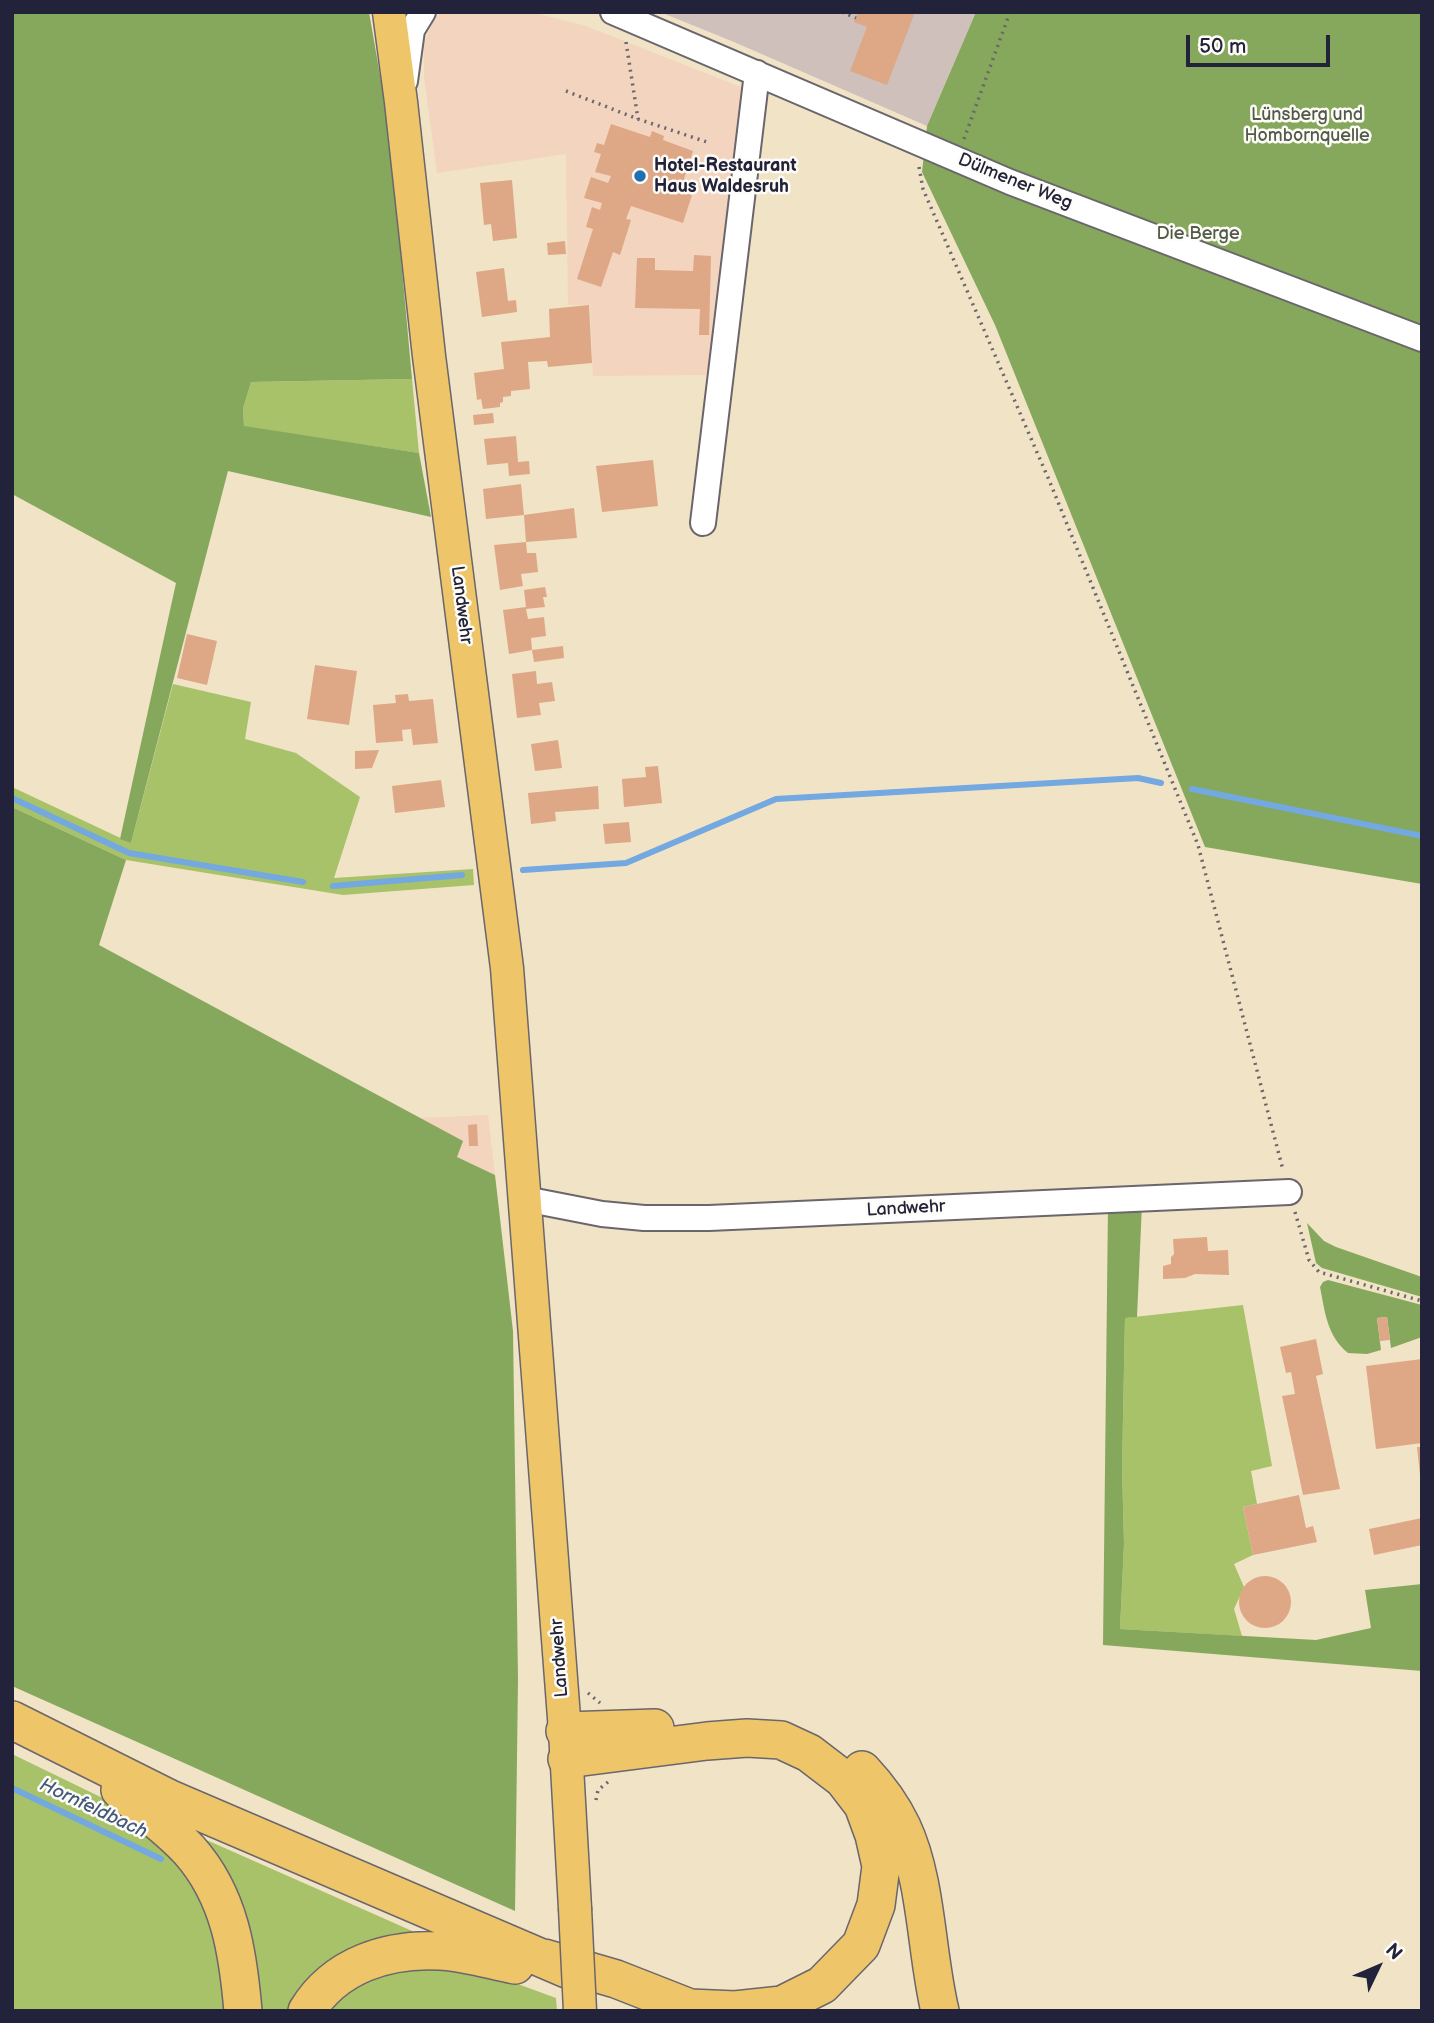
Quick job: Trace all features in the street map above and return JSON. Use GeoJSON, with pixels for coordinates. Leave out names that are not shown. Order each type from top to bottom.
{"type":"FeatureCollection","features":[{"type":"Feature","properties":{"kind":"highway"},"geometry":{"type":"LineString","coordinates":[[12,1720],[170,1799],[529,1961],[633,2011]]}},
{"type":"Feature","properties":{"kind":"highway"},"geometry":{"type":"LineString","coordinates":[[566,1745],[721,1726],[777,1727],[832,1747],[858,1765],[881,1791],[902,1828],[917,1871],[932,1980],[940,2011]]}},
{"type":"Feature","properties":{"kind":"highway"},"geometry":{"type":"LineString","coordinates":[[12,1737],[119,1790],[529,1961],[666,2011]]}},
{"type":"Feature","properties":{"kind":"highway"},"geometry":{"type":"LineString","coordinates":[[307,2011],[330,1984],[347,1972],[386,1954],[442,1951],[529,1961],[616,1979],[690,2008],[735,2010],[782,2005],[822,1985],[861,1945],[878,1892],[880,1866],[874,1835],[863,1805],[843,1779],[809,1753],[780,1740],[747,1738],[566,1745]]}},
{"type":"Feature","properties":{"kind":"highway"},"geometry":{"type":"LineString","coordinates":[[119,1790],[189,1851],[215,1889],[232,1928],[243,2011]]}},
{"type":"Feature","properties":{"kind":"main road","name":"Landwehr"},"geometry":{"type":"LineString","coordinates":[[389,12],[429,356],[507,968],[566,1745],[580,2011]]}},
{"type":"Feature","properties":{"kind":"street"},"geometry":{"type":"LineString","coordinates":[[401,102],[412,30],[423,12]]}},
{"type":"Feature","properties":{"kind":"street","name":"Dülmener Weg"},"geometry":{"type":"LineString","coordinates":[[618,14],[1010,182],[1422,339]]}},
{"type":"Feature","properties":{"kind":"street"},"geometry":{"type":"LineString","coordinates":[[703,523],[757,73]]}},
{"type":"Feature","properties":{"kind":"street","name":"Landwehr"},"geometry":{"type":"LineString","coordinates":[[525,1199],[602,1214],[709,1218],[1289,1192]]}},
{"type":"Feature","properties":{"kind":"path"},"geometry":{"type":"LineString","coordinates":[[842,12],[856,18]]}},
{"type":"Feature","properties":{"kind":"path"},"geometry":{"type":"LineString","coordinates":[[957,158],[1010,12]]}},
{"type":"Feature","properties":{"kind":"path"},"geometry":{"type":"LineString","coordinates":[[618,14],[638,119]]}},
{"type":"Feature","properties":{"kind":"path"},"geometry":{"type":"LineString","coordinates":[[566,91],[707,142]]}},
{"type":"Feature","properties":{"kind":"path"},"geometry":{"type":"LineString","coordinates":[[916,142],[923,190],[1049,480],[1198,845],[1309,1260],[1319,1272],[1422,1301]]}},
{"type":"Feature","properties":{"kind":"shaded area"},"geometry":{"type":"Polygon","coordinates":[[[440,12],[531,12],[586,26],[751,91],[717,334],[706,375],[593,376],[590,305],[568,305],[566,154],[437,173],[424,77],[424,44],[440,12]]]}},
{"type":"Feature","properties":{"kind":"shaded area"},"geometry":{"type":"Polygon","coordinates":[[[660,12],[976,12],[927,126],[660,12]]]}},
{"type":"Feature","properties":{"kind":"shaded area"},"geometry":{"type":"Polygon","coordinates":[[[488,1115],[495,1175],[457,1157],[418,1118],[488,1115]]]}},
{"type":"Feature","properties":{"kind":"green space"},"geometry":{"type":"Polygon","coordinates":[[[12,12],[369,12],[389,127],[412,379],[251,382],[243,409],[244,426],[419,453],[431,517],[228,471],[131,843],[120,839],[176,583],[12,494],[12,12]]]}},
{"type":"Feature","properties":{"kind":"green space","name":"Die Berge"},"geometry":{"type":"Polygon","coordinates":[[[976,12],[1422,12],[1422,884],[1205,847],[995,325],[922,172],[927,126],[976,12]]]}},
{"type":"Feature","properties":{"kind":"green space"},"geometry":{"type":"Polygon","coordinates":[[[412,379],[419,453],[244,427],[243,409],[251,382],[412,379]]]}},
{"type":"Feature","properties":{"kind":"green space"},"geometry":{"type":"Polygon","coordinates":[[[173,684],[251,702],[245,739],[296,753],[360,797],[334,878],[473,869],[474,885],[343,895],[126,860],[12,807],[12,787],[131,843],[173,684]]]}},
{"type":"Feature","properties":{"kind":"green space"},"geometry":{"type":"Polygon","coordinates":[[[12,807],[126,860],[99,945],[463,1141],[457,1157],[495,1175],[513,1331],[518,1679],[515,1911],[12,1686],[12,807]]]}},
{"type":"Feature","properties":{"kind":"green space"},"geometry":{"type":"Polygon","coordinates":[[[1142,1204],[1137,1317],[1125,1318],[1122,1468],[1124,1544],[1120,1629],[1316,1640],[1371,1628],[1365,1590],[1422,1584],[1422,1671],[1103,1645],[1108,1205],[1142,1204]]]}},
{"type":"Feature","properties":{"kind":"green space"},"geometry":{"type":"Polygon","coordinates":[[[1307,1223],[1324,1241],[1336,1247],[1422,1277],[1422,1297],[1322,1268],[1316,1263],[1307,1223]]]}},
{"type":"Feature","properties":{"kind":"green space"},"geometry":{"type":"Polygon","coordinates":[[[1328,1280],[1422,1305],[1422,1337],[1391,1348],[1387,1317],[1377,1318],[1381,1350],[1367,1354],[1348,1353],[1335,1339],[1326,1314],[1320,1287],[1328,1280]]]}},
{"type":"Feature","properties":{"kind":"green space"},"geometry":{"type":"Polygon","coordinates":[[[1243,1305],[1272,1466],[1251,1471],[1257,1504],[1243,1507],[1253,1555],[1234,1564],[1244,1587],[1234,1609],[1242,1636],[1120,1629],[1124,1544],[1122,1468],[1125,1318],[1243,1305]]]}},
{"type":"Feature","properties":{"kind":"green space"},"geometry":{"type":"Polygon","coordinates":[[[12,1754],[117,1805],[197,1877],[235,2011],[12,2011],[12,1754]]]}},
{"type":"Feature","properties":{"kind":"green space"},"geometry":{"type":"Polygon","coordinates":[[[193,1834],[419,1934],[298,2011],[253,2011],[193,1834]]]}},
{"type":"Feature","properties":{"kind":"green space"},"geometry":{"type":"Polygon","coordinates":[[[417,1963],[496,1976],[556,1998],[557,2011],[318,2011],[347,1984],[417,1963]]]}},
{"type":"Feature","properties":{"kind":"building"},"geometry":{"type":"Polygon","coordinates":[[[858,12],[915,12],[887,85],[850,71],[867,27],[854,22],[858,12]]]}},
{"type":"Feature","properties":{"kind":"building"},"geometry":{"type":"Polygon","coordinates":[[[611,124],[650,137],[652,131],[664,136],[663,140],[693,151],[684,179],[690,181],[686,193],[692,195],[683,223],[631,206],[626,219],[631,220],[620,255],[613,252],[601,287],[577,279],[593,229],[586,227],[592,207],[600,210],[602,203],[584,198],[591,177],[608,183],[611,176],[595,172],[601,154],[594,152],[597,143],[604,145],[611,124]]]}},
{"type":"Feature","properties":{"kind":"building"},"geometry":{"type":"Polygon","coordinates":[[[512,180],[517,238],[493,241],[491,224],[484,225],[480,183],[512,180]]]}},
{"type":"Feature","properties":{"kind":"building"},"geometry":{"type":"Polygon","coordinates":[[[565,241],[566,254],[548,255],[547,243],[565,241]]]}},
{"type":"Feature","properties":{"kind":"building"},"geometry":{"type":"Polygon","coordinates":[[[694,255],[711,256],[709,335],[699,335],[700,309],[635,308],[637,258],[655,258],[655,270],[693,271],[694,255]]]}},
{"type":"Feature","properties":{"kind":"building"},"geometry":{"type":"Polygon","coordinates":[[[504,268],[508,301],[516,300],[517,312],[482,317],[476,272],[504,268]]]}},
{"type":"Feature","properties":{"kind":"building"},"geometry":{"type":"Polygon","coordinates":[[[589,305],[592,363],[548,367],[547,361],[528,362],[530,389],[511,391],[511,396],[503,397],[500,407],[483,409],[481,399],[477,400],[474,373],[504,369],[501,342],[550,337],[549,309],[589,305]]]}},
{"type":"Feature","properties":{"kind":"building"},"geometry":{"type":"Polygon","coordinates":[[[493,413],[494,423],[474,425],[473,415],[493,413]]]}},
{"type":"Feature","properties":{"kind":"building"},"geometry":{"type":"Polygon","coordinates":[[[516,436],[518,462],[529,461],[530,474],[509,476],[508,463],[487,465],[484,439],[516,436]]]}},
{"type":"Feature","properties":{"kind":"building"},"geometry":{"type":"Polygon","coordinates":[[[653,460],[658,506],[602,512],[596,466],[653,460]]]}},
{"type":"Feature","properties":{"kind":"building"},"geometry":{"type":"Polygon","coordinates":[[[521,484],[524,515],[486,519],[483,489],[521,484]]]}},
{"type":"Feature","properties":{"kind":"building"},"geometry":{"type":"Polygon","coordinates":[[[574,508],[577,538],[526,542],[524,515],[574,508]]]}},
{"type":"Feature","properties":{"kind":"building"},"geometry":{"type":"Polygon","coordinates":[[[526,542],[527,553],[536,553],[538,572],[521,574],[523,586],[500,590],[494,545],[526,542]]]}},
{"type":"Feature","properties":{"kind":"building"},"geometry":{"type":"Polygon","coordinates":[[[545,587],[545,607],[526,609],[528,619],[544,617],[546,636],[531,638],[532,650],[509,654],[503,610],[526,607],[524,590],[545,587]]]}},
{"type":"Feature","properties":{"kind":"building"},"geometry":{"type":"Polygon","coordinates":[[[187,634],[217,641],[207,685],[177,678],[187,634]]]}},
{"type":"Feature","properties":{"kind":"building"},"geometry":{"type":"Polygon","coordinates":[[[563,646],[564,658],[534,662],[532,650],[563,646]]]}},
{"type":"Feature","properties":{"kind":"building"},"geometry":{"type":"Polygon","coordinates":[[[315,665],[357,671],[349,725],[307,719],[315,665]]]}},
{"type":"Feature","properties":{"kind":"building"},"geometry":{"type":"Polygon","coordinates":[[[536,671],[537,684],[552,682],[555,701],[539,703],[541,715],[517,718],[512,674],[536,671]]]}},
{"type":"Feature","properties":{"kind":"building"},"geometry":{"type":"Polygon","coordinates":[[[408,694],[409,701],[433,699],[438,743],[413,745],[411,729],[402,730],[403,741],[376,743],[373,705],[396,703],[395,695],[408,694]]]}},
{"type":"Feature","properties":{"kind":"building"},"geometry":{"type":"Polygon","coordinates":[[[558,740],[562,768],[535,771],[531,744],[558,740]]]}},
{"type":"Feature","properties":{"kind":"building"},"geometry":{"type":"Polygon","coordinates":[[[379,750],[372,768],[355,769],[355,751],[379,750]]]}},
{"type":"Feature","properties":{"kind":"building"},"geometry":{"type":"Polygon","coordinates":[[[658,766],[662,803],[624,807],[622,779],[646,777],[645,767],[658,766]]]}},
{"type":"Feature","properties":{"kind":"building"},"geometry":{"type":"Polygon","coordinates":[[[441,780],[445,807],[395,813],[392,786],[441,780]]]}},
{"type":"Feature","properties":{"kind":"building"},"geometry":{"type":"Polygon","coordinates":[[[598,786],[599,809],[555,812],[556,821],[531,824],[528,793],[598,786]]]}},
{"type":"Feature","properties":{"kind":"building"},"geometry":{"type":"Polygon","coordinates":[[[629,822],[631,842],[605,844],[603,824],[629,822]]]}},
{"type":"Feature","properties":{"kind":"building"},"geometry":{"type":"Polygon","coordinates":[[[477,1124],[478,1146],[469,1146],[468,1125],[477,1124]]]}},
{"type":"Feature","properties":{"kind":"building"},"geometry":{"type":"Polygon","coordinates":[[[1207,1237],[1208,1251],[1228,1250],[1229,1275],[1195,1274],[1185,1278],[1163,1279],[1163,1266],[1171,1264],[1174,1254],[1173,1239],[1207,1237]]]}},
{"type":"Feature","properties":{"kind":"building"},"geometry":{"type":"Polygon","coordinates":[[[1387,1317],[1390,1340],[1380,1341],[1377,1318],[1387,1317]]]}},
{"type":"Feature","properties":{"kind":"building"},"geometry":{"type":"Polygon","coordinates":[[[1316,1339],[1323,1374],[1316,1376],[1340,1489],[1303,1495],[1282,1396],[1295,1394],[1291,1372],[1286,1373],[1280,1347],[1316,1339]]]}},
{"type":"Feature","properties":{"kind":"building"},"geometry":{"type":"Polygon","coordinates":[[[1422,1359],[1422,1443],[1376,1449],[1366,1366],[1422,1359]]]}},
{"type":"Feature","properties":{"kind":"building"},"geometry":{"type":"Polygon","coordinates":[[[1417,1447],[1422,1447],[1422,1475],[1420,1475],[1417,1447]]]}},
{"type":"Feature","properties":{"kind":"building"},"geometry":{"type":"Polygon","coordinates":[[[1299,1495],[1306,1528],[1313,1526],[1317,1542],[1253,1555],[1243,1507],[1299,1495]]]}},
{"type":"Feature","properties":{"kind":"building"},"geometry":{"type":"Polygon","coordinates":[[[1422,1518],[1422,1545],[1374,1555],[1369,1529],[1422,1518]]]}},
{"type":"Feature","properties":{"kind":"building"},"geometry":{"type":"Polygon","coordinates":[[[1265,1576],[1275,1578],[1283,1584],[1289,1592],[1289,1612],[1283,1620],[1275,1626],[1265,1628],[1255,1626],[1247,1620],[1241,1612],[1239,1602],[1241,1592],[1247,1584],[1255,1578],[1265,1576]]]}},
{"type":"Feature","properties":{"kind":"waterway"},"geometry":{"type":"LineString","coordinates":[[523,870],[626,863],[776,799],[1138,778],[1161,783]]}},
{"type":"Feature","properties":{"kind":"waterway"},"geometry":{"type":"LineString","coordinates":[[1192,789],[1422,836]]}},
{"type":"Feature","properties":{"kind":"waterway"},"geometry":{"type":"LineString","coordinates":[[12,798],[129,853],[303,882]]}},
{"type":"Feature","properties":{"kind":"waterway"},"geometry":{"type":"LineString","coordinates":[[333,886],[462,875]]}},
{"type":"Feature","properties":{"kind":"waterway","name":"Hornfeldbach"},"geometry":{"type":"LineString","coordinates":[[12,1788],[161,1859]]}},
{"type":"Feature","properties":{"kind":"place","name":"Hotel-Restaurant Haus Waldesruh"},"geometry":{"type":"Point","coordinates":[640,176]}},
{"type":"Feature","properties":{"kind":"park label","name":"Lünsberg und Hombornquelle"},"geometry":{"type":"Point","coordinates":[1307,125]}}]}
